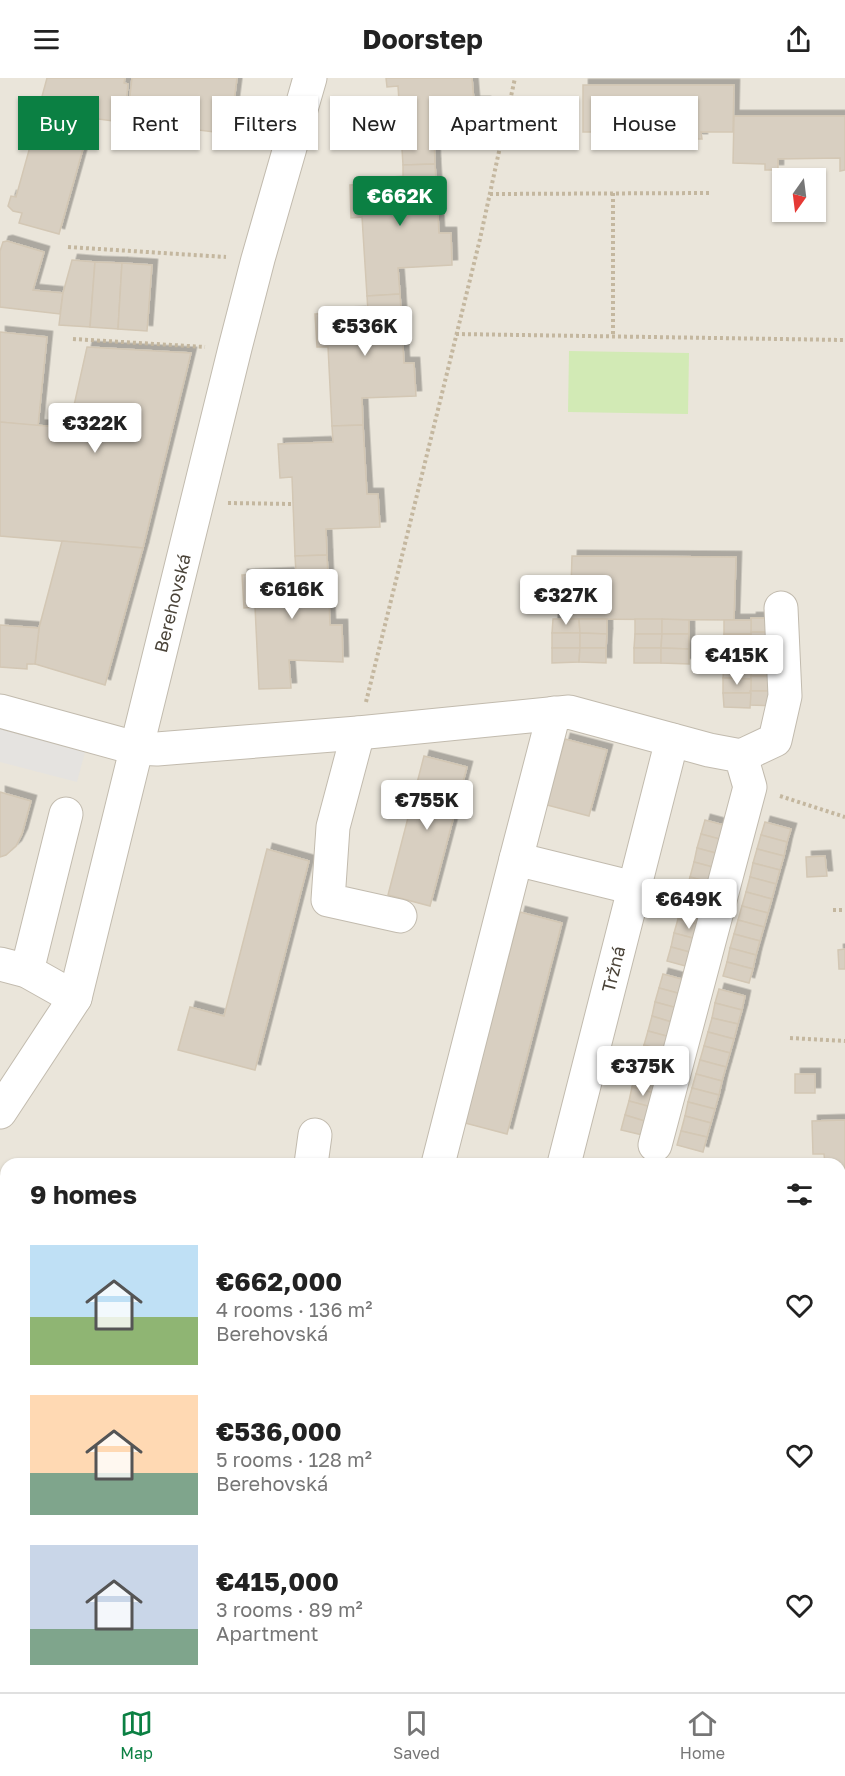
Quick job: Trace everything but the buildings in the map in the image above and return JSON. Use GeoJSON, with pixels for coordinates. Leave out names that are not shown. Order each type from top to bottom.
{"type":"FeatureCollection","features":[{"type":"Feature","properties":{"kind":"street","name":"Berehovská"},"geometry":{"type":"LineString","coordinates":[[0,1112],[75,998],[235,348],[310,78]]}},
{"type":"Feature","properties":{"kind":"street"},"geometry":{"type":"LineString","coordinates":[[0,711],[135,748],[157,749],[358,733],[569,712],[741,756],[775,740],[785,696],[781,608]]}},
{"type":"Feature","properties":{"kind":"street"},"geometry":{"type":"LineString","coordinates":[[440,1158],[554,714]]}},
{"type":"Feature","properties":{"kind":"street"},"geometry":{"type":"LineString","coordinates":[[358,733],[333,827],[328,900],[400,916]]}},
{"type":"Feature","properties":{"kind":"street","name":"Tržná"},"geometry":{"type":"LineString","coordinates":[[566,1158],[672,740]]}},
{"type":"Feature","properties":{"kind":"street"},"geometry":{"type":"LineString","coordinates":[[655,1146],[750,787],[741,756]]}},
{"type":"Feature","properties":{"kind":"street"},"geometry":{"type":"LineString","coordinates":[[66,814],[14,967],[75,998]]}},
{"type":"Feature","properties":{"kind":"street"},"geometry":{"type":"LineString","coordinates":[[516,859],[634,888]]}},
{"type":"Feature","properties":{"kind":"path"},"geometry":{"type":"LineString","coordinates":[[358,733],[490,194],[515,78]]}},
{"type":"Feature","properties":{"kind":"path"},"geometry":{"type":"LineString","coordinates":[[322,117],[330,117]]}},
{"type":"Feature","properties":{"kind":"path"},"geometry":{"type":"LineString","coordinates":[[613,193],[614,336]]}},
{"type":"Feature","properties":{"kind":"path"},"geometry":{"type":"LineString","coordinates":[[490,194],[710,193]]}},
{"type":"Feature","properties":{"kind":"path"},"geometry":{"type":"LineString","coordinates":[[68,247],[258,260]]}},
{"type":"Feature","properties":{"kind":"path"},"geometry":{"type":"LineString","coordinates":[[456,334],[845,340]]}},
{"type":"Feature","properties":{"kind":"path"},"geometry":{"type":"LineString","coordinates":[[73,339],[235,348]]}},
{"type":"Feature","properties":{"kind":"path"},"geometry":{"type":"LineString","coordinates":[[221,503],[293,504]]}},
{"type":"Feature","properties":{"kind":"path"},"geometry":{"type":"LineString","coordinates":[[750,787],[845,817]]}},
{"type":"Feature","properties":{"kind":"path"},"geometry":{"type":"LineString","coordinates":[[833,910],[845,910]]}},
{"type":"Feature","properties":{"kind":"path"},"geometry":{"type":"LineString","coordinates":[[790,1038],[845,1041]]}},
{"type":"Feature","properties":{"kind":"shaded area"},"geometry":{"type":"Polygon","coordinates":[[[0,78],[845,78],[845,1158],[0,1158],[0,78]]]}},
{"type":"Feature","properties":{"kind":"shaded area"},"geometry":{"type":"Polygon","coordinates":[[[0,729],[85,752],[77,782],[0,762],[0,729]]]}},
{"type":"Feature","properties":{"kind":"green space"},"geometry":{"type":"Polygon","coordinates":[[[569,351],[689,353],[688,414],[568,412],[569,351]]]}}]}
